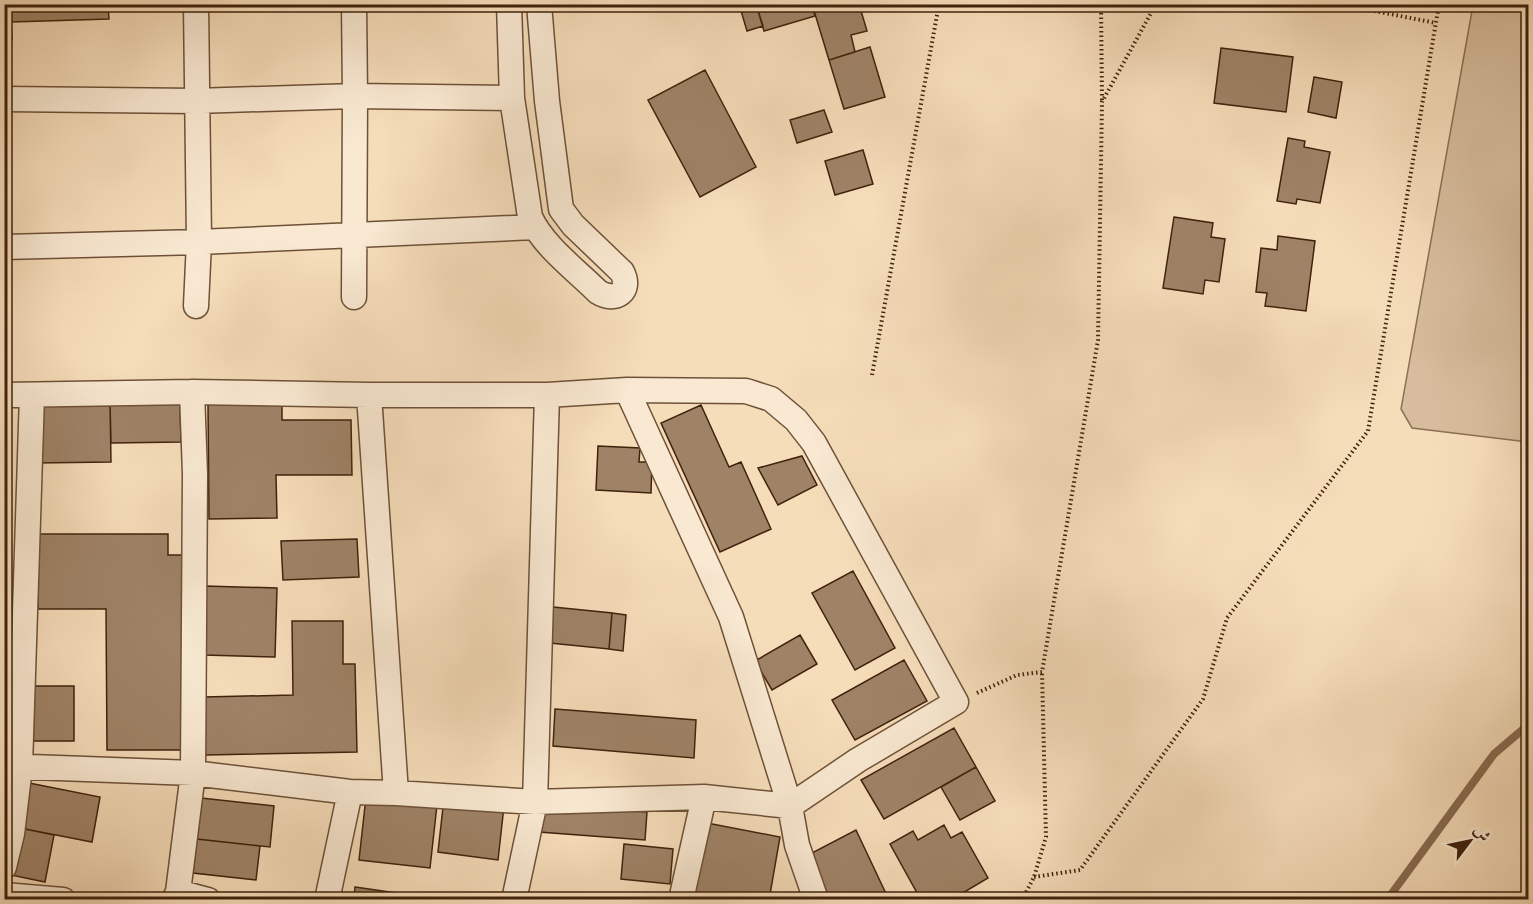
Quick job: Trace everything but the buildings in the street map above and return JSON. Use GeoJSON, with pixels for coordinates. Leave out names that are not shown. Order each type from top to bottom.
{"type":"FeatureCollection","features":[{"type":"Feature","properties":{"kind":"street"},"geometry":{"type":"LineString","coordinates":[[196,4],[199,242],[196,306]]}},
{"type":"Feature","properties":{"kind":"street"},"geometry":{"type":"LineString","coordinates":[[354,4],[356,96],[354,297]]}},
{"type":"Feature","properties":{"kind":"street"},"geometry":{"type":"LineString","coordinates":[[509,4],[512,98],[527,208],[535,227],[549,245],[605,296],[613,297],[625,287],[626,279],[622,272],[573,225],[561,209],[547,101],[539,4]]}},
{"type":"Feature","properties":{"kind":"street"},"geometry":{"type":"LineString","coordinates":[[4,99],[196,100],[356,96],[512,98]]}},
{"type":"Feature","properties":{"kind":"street"},"geometry":{"type":"LineString","coordinates":[[4,247],[199,242],[535,227]]}},
{"type":"Feature","properties":{"kind":"street"},"geometry":{"type":"LineString","coordinates":[[627,390],[731,617],[790,806],[797,845],[816,900]]}},
{"type":"Feature","properties":{"kind":"street"},"geometry":{"type":"LineString","coordinates":[[4,395],[192,392],[547,395],[627,390],[746,391],[771,399],[796,420],[813,443],[956,702],[858,760],[790,806],[704,797],[535,802],[350,792],[193,773],[12,766]]}},
{"type":"Feature","properties":{"kind":"street"},"geometry":{"type":"LineString","coordinates":[[192,392],[195,474],[193,773],[176,896],[208,900]]}},
{"type":"Feature","properties":{"kind":"street"},"geometry":{"type":"LineString","coordinates":[[4,867],[12,834],[16,561],[32,395]]}},
{"type":"Feature","properties":{"kind":"street"},"geometry":{"type":"LineString","coordinates":[[369,395],[396,793]]}},
{"type":"Feature","properties":{"kind":"street"},"geometry":{"type":"LineString","coordinates":[[514,900],[535,802],[547,395]]}},
{"type":"Feature","properties":{"kind":"street"},"geometry":{"type":"LineString","coordinates":[[327,900],[350,792]]}},
{"type":"Feature","properties":{"kind":"street"},"geometry":{"type":"LineString","coordinates":[[681,900],[704,797]]}},
{"type":"Feature","properties":{"kind":"street"},"geometry":{"type":"LineString","coordinates":[[4,895],[63,900]]}},
{"type":"Feature","properties":{"kind":"path"},"geometry":{"type":"LineString","coordinates":[[872,375],[939,4]]}},
{"type":"Feature","properties":{"kind":"path"},"geometry":{"type":"LineString","coordinates":[[1022,900],[1034,877],[1046,837],[1042,672],[1098,340],[1102,102],[1101,4]]}},
{"type":"Feature","properties":{"kind":"path"},"geometry":{"type":"LineString","coordinates":[[1102,102],[1156,4]]}},
{"type":"Feature","properties":{"kind":"path"},"geometry":{"type":"LineString","coordinates":[[1339,4],[1436,23]]}},
{"type":"Feature","properties":{"kind":"path"},"geometry":{"type":"LineString","coordinates":[[1034,877],[1080,870],[1203,699],[1227,618],[1368,430],[1439,4]]}},
{"type":"Feature","properties":{"kind":"path"},"geometry":{"type":"LineString","coordinates":[[956,702],[1017,675],[1042,672]]}},
{"type":"Feature","properties":{"kind":"shaded area"},"geometry":{"type":"Polygon","coordinates":[[[1473,5],[1528,5],[1528,442],[1412,428],[1401,409],[1473,5]]]}},
{"type":"Feature","properties":{"kind":"waterway"},"geometry":{"type":"LineString","coordinates":[[1387,900],[1494,754],[1528,725]]}}]}
